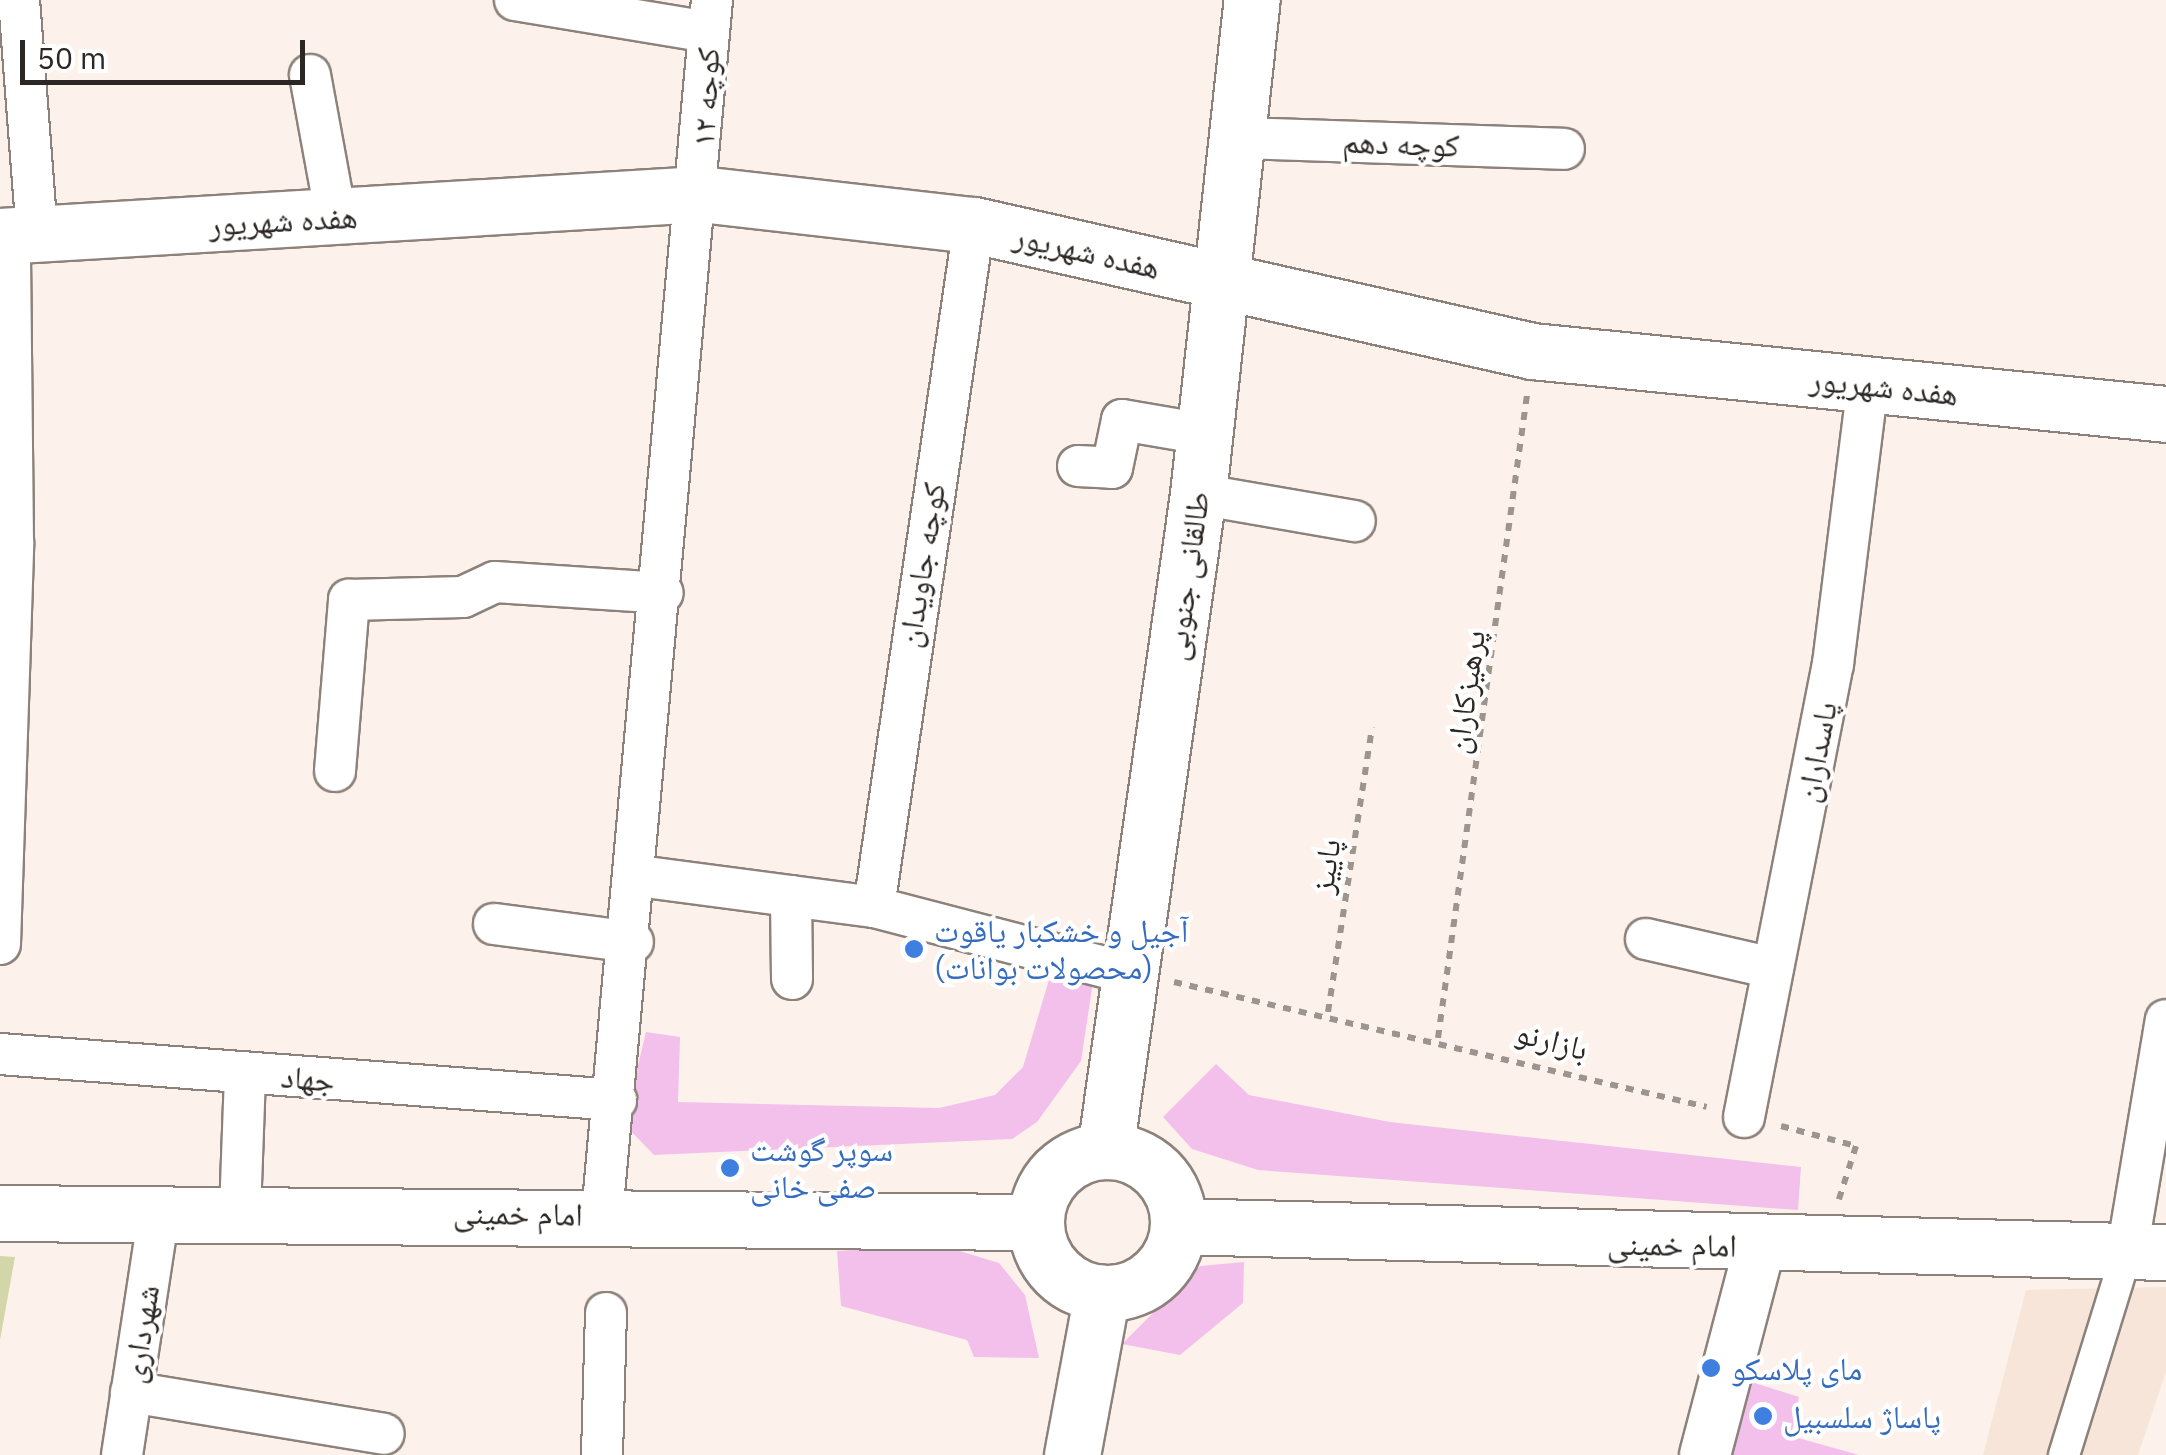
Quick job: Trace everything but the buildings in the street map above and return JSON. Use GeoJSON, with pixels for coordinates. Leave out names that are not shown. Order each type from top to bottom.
{"type":"FeatureCollection","features":[{"type":"Feature","properties":{"kind":"main road","name":"طالقانی جنوبی"},"geometry":{"type":"LineString","coordinates":[[1105,1151],[1198,494],[1252,0]]}},
{"type":"Feature","properties":{"kind":"main road","name":"هفده شهریور"},"geometry":{"type":"LineString","coordinates":[[16,235],[700,194],[974,225],[1220,286],[1532,350],[2166,414]]}},
{"type":"Feature","properties":{"kind":"main road"},"geometry":{"type":"LineString","coordinates":[[1105,1151],[1149,1164],[1166,1181],[1178,1226],[1154,1274],[1102,1293],[1048,1263],[1036,1222],[1064,1165],[1105,1151]]}},
{"type":"Feature","properties":{"kind":"main road","name":"امام خمینی"},"geometry":{"type":"LineString","coordinates":[[0,1213],[602,1214],[1036,1222]]}},
{"type":"Feature","properties":{"kind":"main road","name":"امام خمینی"},"geometry":{"type":"LineString","coordinates":[[1178,1226],[1824,1247],[2146,1252]]}},
{"type":"Feature","properties":{"kind":"main road"},"geometry":{"type":"LineString","coordinates":[[1072,1455],[1102,1293]]}},
{"type":"Feature","properties":{"kind":"street"},"geometry":{"type":"LineString","coordinates":[[0,944],[20,0]]}},
{"type":"Feature","properties":{"kind":"street"},"geometry":{"type":"LineString","coordinates":[[515,0],[710,16]]}},
{"type":"Feature","properties":{"kind":"street","name":"کوچه ۱۲"},"geometry":{"type":"LineString","coordinates":[[602,1214],[632,942],[700,194],[710,16]]}},
{"type":"Feature","properties":{"kind":"street"},"geometry":{"type":"LineString","coordinates":[[310,75],[336,217]]}},
{"type":"Feature","properties":{"kind":"street","name":"کوچه دهم"},"geometry":{"type":"LineString","coordinates":[[1239,138],[1564,149]]}},
{"type":"Feature","properties":{"kind":"street","name":"کوچه جاویدان"},"geometry":{"type":"LineString","coordinates":[[874,907],[974,225]]}},
{"type":"Feature","properties":{"kind":"street","name":"پاسداران"},"geometry":{"type":"LineString","coordinates":[[1744,1116],[1833,664],[1868,384]]}},
{"type":"Feature","properties":{"kind":"street"},"geometry":{"type":"LineString","coordinates":[[1078,466],[1112,468],[1122,420],[1204,434]]}},
{"type":"Feature","properties":{"kind":"street"},"geometry":{"type":"LineString","coordinates":[[1198,494],[1355,522]]}},
{"type":"Feature","properties":{"kind":"street"},"geometry":{"type":"LineString","coordinates":[[335,771],[349,600],[463,596],[495,582],[663,593]]}},
{"type":"Feature","properties":{"kind":"street"},"geometry":{"type":"LineString","coordinates":[[638,876],[874,907],[1128,972]]}},
{"type":"Feature","properties":{"kind":"street"},"geometry":{"type":"LineString","coordinates":[[792,896],[792,979]]}},
{"type":"Feature","properties":{"kind":"street"},"geometry":{"type":"LineString","coordinates":[[494,924],[632,942]]}},
{"type":"Feature","properties":{"kind":"street"},"geometry":{"type":"LineString","coordinates":[[1646,940],[1773,968]]}},
{"type":"Feature","properties":{"kind":"street"},"geometry":{"type":"LineString","coordinates":[[2064,1455],[2146,1252],[2166,1020]]}},
{"type":"Feature","properties":{"kind":"street","name":"جهاد"},"geometry":{"type":"LineString","coordinates":[[0,1054],[616,1100]]}},
{"type":"Feature","properties":{"kind":"street"},"geometry":{"type":"LineString","coordinates":[[240,1212],[245,1072]]}},
{"type":"Feature","properties":{"kind":"street","name":"شهرداری"},"geometry":{"type":"LineString","coordinates":[[122,1455],[159,1212]]}},
{"type":"Feature","properties":{"kind":"street"},"geometry":{"type":"LineString","coordinates":[[1706,1455],[1760,1245]]}},
{"type":"Feature","properties":{"kind":"street"},"geometry":{"type":"LineString","coordinates":[[602,1455],[606,1313]]}},
{"type":"Feature","properties":{"kind":"street"},"geometry":{"type":"LineString","coordinates":[[131,1392],[384,1434]]}},
{"type":"Feature","properties":{"kind":"path","name":"پرهیزکاران"},"geometry":{"type":"LineString","coordinates":[[1438,1038],[1532,350]]}},
{"type":"Feature","properties":{"kind":"path","name":"پاییز"},"geometry":{"type":"LineString","coordinates":[[1328,1012],[1372,727]]}},
{"type":"Feature","properties":{"kind":"path","name":"بازارنو"},"geometry":{"type":"LineString","coordinates":[[1128,972],[1438,1038],[1856,1146],[1824,1247]]}},
{"type":"Feature","properties":{"kind":"shaded area"},"geometry":{"type":"Polygon","coordinates":[[[2166,1287],[2166,1372],[2138,1455],[1983,1455],[2026,1290],[2166,1287]]]}},
{"type":"Feature","properties":{"kind":"green space"},"geometry":{"type":"Polygon","coordinates":[[[0,1256],[15,1257],[0,1340],[0,1256]]]}},
{"type":"Feature","properties":{"kind":"place","name":"آجیل و خشکبار یاقوت (محصولات بوانات)"},"geometry":{"type":"Point","coordinates":[914,949]}},
{"type":"Feature","properties":{"kind":"place","name":"سوپر گوشت صفی خانی"},"geometry":{"type":"Point","coordinates":[730,1168]}},
{"type":"Feature","properties":{"kind":"place","name":"مای پلاسکو"},"geometry":{"type":"Point","coordinates":[1711,1368]}},
{"type":"Feature","properties":{"kind":"place","name":"پاساژ سلسبیل"},"geometry":{"type":"Point","coordinates":[1763,1416]}}]}
